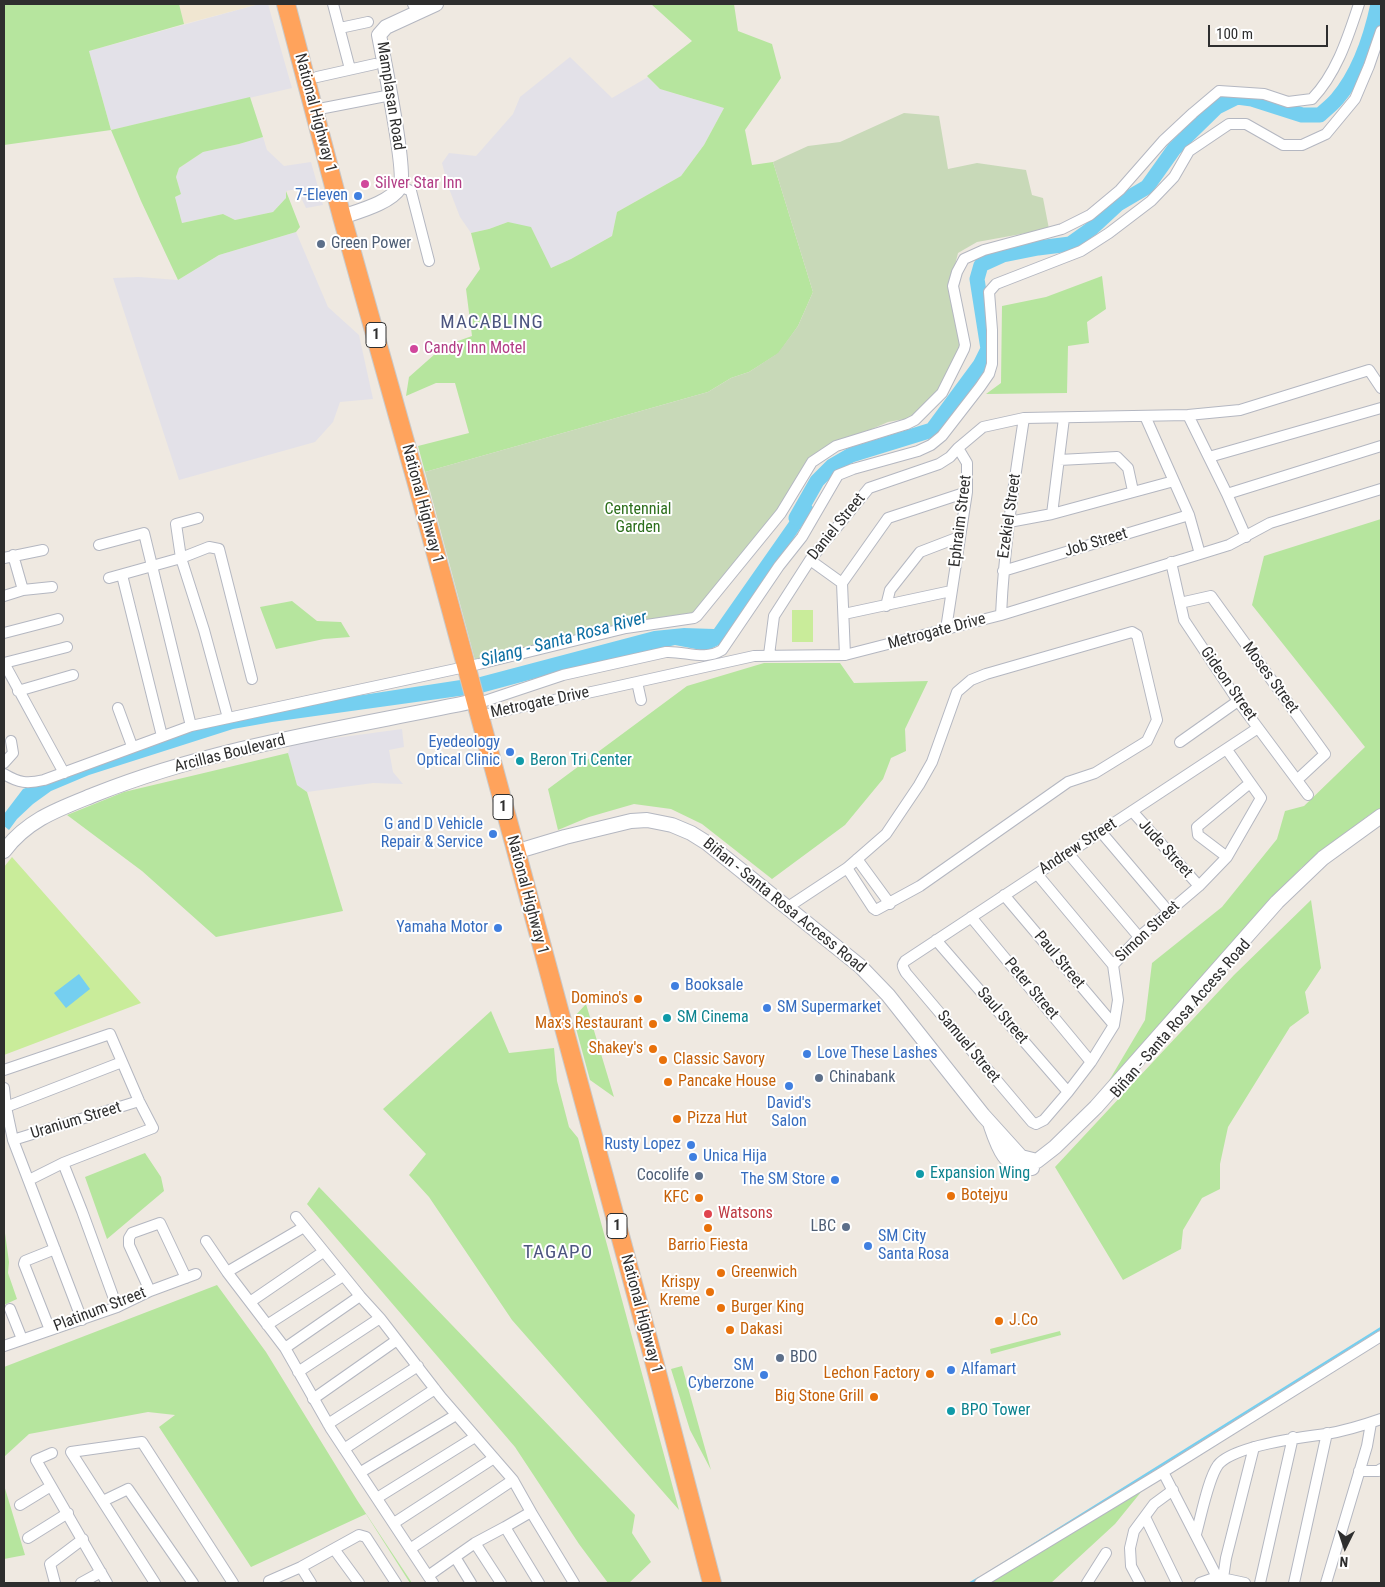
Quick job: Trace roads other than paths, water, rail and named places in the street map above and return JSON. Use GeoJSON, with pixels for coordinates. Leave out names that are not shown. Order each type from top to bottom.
{"type":"FeatureCollection","features":[{"type":"Feature","properties":{"kind":"highway","name":"National Highway 1"},"geometry":{"type":"LineString","coordinates":[[286,4],[342,217],[412,465],[712,1583]]}},
{"type":"Feature","properties":{"kind":"main road","name":"Mamplasan Road"},"geometry":{"type":"LineString","coordinates":[[400,186],[402,180],[391,95],[379,35],[386,26],[415,8],[436,4]]}},
{"type":"Feature","properties":{"kind":"main road"},"geometry":{"type":"LineString","coordinates":[[342,217],[377,204],[388,198],[400,186]]}},
{"type":"Feature","properties":{"kind":"main road","name":"Arcillas Boulevard"},"geometry":{"type":"LineString","coordinates":[[4,851],[14,838],[35,821],[57,810],[120,785],[192,761],[240,748],[477,707]]}},
{"type":"Feature","properties":{"kind":"main road","name":"Biñan - Santa Rosa Access Road"},"geometry":{"type":"LineString","coordinates":[[515,852],[565,837],[631,821],[661,822],[679,828],[707,843],[844,952],[873,978],[990,1123],[1004,1158],[1013,1165],[1026,1169],[1040,1167],[1102,1109],[1148,1052],[1258,931],[1308,880],[1336,847],[1381,816]]}},
{"type":"Feature","properties":{"kind":"main road","name":"Biñan - Santa Rosa Access Road"},"geometry":{"type":"LineString","coordinates":[[1323,862],[1381,822]]}},
{"type":"Feature","properties":{"kind":"street"},"geometry":{"type":"LineString","coordinates":[[333,4],[350,69]]}},
{"type":"Feature","properties":{"kind":"street"},"geometry":{"type":"LineString","coordinates":[[4,774],[16,781],[30,783],[44,780],[132,746],[191,726],[488,662],[626,628],[698,616],[781,513],[812,462],[836,446],[898,428],[915,420],[942,393],[964,348],[953,286],[957,272],[964,259],[984,250],[1062,229],[1090,215],[1120,190],[1163,141],[1192,113],[1219,91],[1264,94],[1288,102],[1312,99],[1322,89],[1338,61],[1359,4]]}},
{"type":"Feature","properties":{"kind":"street"},"geometry":{"type":"LineString","coordinates":[[340,28],[368,22]]}},
{"type":"Feature","properties":{"kind":"street"},"geometry":{"type":"LineString","coordinates":[[477,707],[563,675],[614,662],[678,651],[709,656],[722,650],[779,566],[802,537],[838,475],[918,451],[931,445],[942,436],[980,387],[989,374],[992,364],[989,292],[996,284],[1081,251],[1109,233],[1151,201],[1174,177],[1189,151],[1229,124],[1246,124],[1283,145],[1302,145],[1326,134],[1354,99],[1369,66],[1381,31]]}},
{"type":"Feature","properties":{"kind":"street"},"geometry":{"type":"LineString","coordinates":[[317,77],[375,64]]}},
{"type":"Feature","properties":{"kind":"street"},"geometry":{"type":"LineString","coordinates":[[314,110],[391,95]]}},
{"type":"Feature","properties":{"kind":"street"},"geometry":{"type":"LineString","coordinates":[[400,186],[411,192],[429,261]]}},
{"type":"Feature","properties":{"kind":"street"},"geometry":{"type":"LineString","coordinates":[[958,448],[982,426],[1024,418],[1188,415],[1240,410],[1369,370],[1381,388]]}},
{"type":"Feature","properties":{"kind":"street"},"geometry":{"type":"LineString","coordinates":[[1209,457],[1381,408]]}},
{"type":"Feature","properties":{"kind":"street"},"geometry":{"type":"LineString","coordinates":[[1188,415],[1246,537]]}},
{"type":"Feature","properties":{"kind":"street"},"geometry":{"type":"LineString","coordinates":[[1146,416],[1189,515],[1200,554]]}},
{"type":"Feature","properties":{"kind":"street","name":"Ezekiel Street"},"geometry":{"type":"LineString","coordinates":[[1001,615],[1008,522],[1024,418]]}},
{"type":"Feature","properties":{"kind":"street"},"geometry":{"type":"LineString","coordinates":[[1052,514],[1064,418]]}},
{"type":"Feature","properties":{"kind":"street"},"geometry":{"type":"LineString","coordinates":[[1227,494],[1381,446]]}},
{"type":"Feature","properties":{"kind":"street","name":"Ephraim Street"},"geometry":{"type":"LineString","coordinates":[[946,630],[967,492],[967,463],[958,448]]}},
{"type":"Feature","properties":{"kind":"street","name":"Daniel Street"},"geometry":{"type":"LineString","coordinates":[[770,656],[774,616],[810,560],[869,488],[939,464],[950,457],[958,448]]}},
{"type":"Feature","properties":{"kind":"street"},"geometry":{"type":"LineString","coordinates":[[1059,460],[1118,457],[1128,468],[1133,491]]}},
{"type":"Feature","properties":{"kind":"street"},"geometry":{"type":"LineString","coordinates":[[1008,522],[1052,514],[1174,480]]}},
{"type":"Feature","properties":{"kind":"street","name":"Metrogate Drive"},"geometry":{"type":"LineString","coordinates":[[477,707],[637,682],[754,656],[845,655],[1001,615],[1200,554],[1229,545],[1270,523],[1381,489]]}},
{"type":"Feature","properties":{"kind":"street"},"geometry":{"type":"LineString","coordinates":[[845,655],[842,583],[888,518],[967,492]]}},
{"type":"Feature","properties":{"kind":"street","name":"Job Street"},"geometry":{"type":"LineString","coordinates":[[1003,570],[1189,515]]}},
{"type":"Feature","properties":{"kind":"street"},"geometry":{"type":"LineString","coordinates":[[198,518],[176,524],[181,558],[204,630],[228,718]]}},
{"type":"Feature","properties":{"kind":"street"},"geometry":{"type":"LineString","coordinates":[[99,545],[144,533],[191,726]]}},
{"type":"Feature","properties":{"kind":"street"},"geometry":{"type":"LineString","coordinates":[[886,606],[890,590],[920,552],[959,537]]}},
{"type":"Feature","properties":{"kind":"street"},"geometry":{"type":"LineString","coordinates":[[109,578],[181,558],[210,547],[219,549],[252,679]]}},
{"type":"Feature","properties":{"kind":"street"},"geometry":{"type":"LineString","coordinates":[[23,590],[8,556],[43,550]]}},
{"type":"Feature","properties":{"kind":"street"},"geometry":{"type":"LineString","coordinates":[[810,560],[842,583]]}},
{"type":"Feature","properties":{"kind":"street","name":"Gideon Street"},"geometry":{"type":"LineString","coordinates":[[1172,562],[1184,620],[1238,701],[1308,795]]}},
{"type":"Feature","properties":{"kind":"street"},"geometry":{"type":"LineString","coordinates":[[122,574],[162,736]]}},
{"type":"Feature","properties":{"kind":"street"},"geometry":{"type":"LineString","coordinates":[[4,596],[23,590],[52,587]]}},
{"type":"Feature","properties":{"kind":"street"},"geometry":{"type":"LineString","coordinates":[[844,614],[951,592]]}},
{"type":"Feature","properties":{"kind":"street","name":"Moses Street"},"geometry":{"type":"LineString","coordinates":[[1180,603],[1211,596],[1325,754],[1297,780]]}},
{"type":"Feature","properties":{"kind":"street"},"geometry":{"type":"LineString","coordinates":[[4,633],[58,619]]}},
{"type":"Feature","properties":{"kind":"street"},"geometry":{"type":"LineString","coordinates":[[788,907],[847,868],[886,834],[932,762],[957,692],[971,680],[1132,632],[1137,634],[1156,720],[1147,741],[1095,773],[1068,782],[920,886],[876,910],[847,868]]}},
{"type":"Feature","properties":{"kind":"street"},"geometry":{"type":"LineString","coordinates":[[64,773],[4,663],[67,647]]}},
{"type":"Feature","properties":{"kind":"street"},"geometry":{"type":"LineString","coordinates":[[18,691],[73,675]]}},
{"type":"Feature","properties":{"kind":"street"},"geometry":{"type":"LineString","coordinates":[[637,682],[641,700]]}},
{"type":"Feature","properties":{"kind":"street"},"geometry":{"type":"LineString","coordinates":[[1180,742],[1238,701]]}},
{"type":"Feature","properties":{"kind":"street"},"geometry":{"type":"LineString","coordinates":[[118,708],[132,746]]}},
{"type":"Feature","properties":{"kind":"street","name":"Andrew Street"},"geometry":{"type":"LineString","coordinates":[[902,968],[905,961],[936,940],[1258,728]]}},
{"type":"Feature","properties":{"kind":"street"},"geometry":{"type":"LineString","coordinates":[[4,763],[13,754],[11,741]]}},
{"type":"Feature","properties":{"kind":"street"},"geometry":{"type":"LineString","coordinates":[[1227,750],[1250,783],[1197,827],[1198,835],[1227,857]]}},
{"type":"Feature","properties":{"kind":"street","name":"Simon Street"},"geometry":{"type":"LineString","coordinates":[[1036,1124],[1044,1120],[1068,1092],[1091,1062],[1114,1025],[1118,1000],[1113,965],[1139,937],[1199,886],[1227,857],[1260,798],[1250,783]]}},
{"type":"Feature","properties":{"kind":"street","name":"Jude Street"},"geometry":{"type":"LineString","coordinates":[[1132,811],[1199,886]]}},
{"type":"Feature","properties":{"kind":"street"},"geometry":{"type":"LineString","coordinates":[[1100,832],[1169,912]]}},
{"type":"Feature","properties":{"kind":"street"},"geometry":{"type":"LineString","coordinates":[[1068,853],[1139,937]]}},
{"type":"Feature","properties":{"kind":"street"},"geometry":{"type":"LineString","coordinates":[[857,859],[890,904]]}},
{"type":"Feature","properties":{"kind":"street"},"geometry":{"type":"LineString","coordinates":[[1037,874],[1113,965]]}},
{"type":"Feature","properties":{"kind":"street","name":"Paul Street"},"geometry":{"type":"LineString","coordinates":[[1004,895],[1114,1025]]}},
{"type":"Feature","properties":{"kind":"street","name":"Peter Street"},"geometry":{"type":"LineString","coordinates":[[971,917],[1091,1062]]}},
{"type":"Feature","properties":{"kind":"street","name":"Saul Street"},"geometry":{"type":"LineString","coordinates":[[936,940],[1068,1092]]}},
{"type":"Feature","properties":{"kind":"street","name":"Samuel Street"},"geometry":{"type":"LineString","coordinates":[[902,968],[1029,1120],[1036,1124]]}},
{"type":"Feature","properties":{"kind":"street"},"geometry":{"type":"LineString","coordinates":[[4,1070],[110,1034],[139,1101],[154,1128],[63,1163],[29,1180]]}},
{"type":"Feature","properties":{"kind":"street"},"geometry":{"type":"LineString","coordinates":[[6,1107],[122,1062]]}},
{"type":"Feature","properties":{"kind":"street"},"geometry":{"type":"LineString","coordinates":[[4,1088],[6,1107],[14,1140],[82,1320]]}},
{"type":"Feature","properties":{"kind":"street","name":"Uranium Street"},"geometry":{"type":"LineString","coordinates":[[14,1140],[139,1101]]}},
{"type":"Feature","properties":{"kind":"street"},"geometry":{"type":"LineString","coordinates":[[63,1163],[117,1307]]}},
{"type":"Feature","properties":{"kind":"street"},"geometry":{"type":"LineString","coordinates":[[296,1217],[323,1252],[380,1318],[456,1415],[513,1480],[574,1583]]}},
{"type":"Feature","properties":{"kind":"street"},"geometry":{"type":"LineString","coordinates":[[150,1291],[129,1245],[129,1238],[132,1232],[160,1223],[186,1278]]}},
{"type":"Feature","properties":{"kind":"street"},"geometry":{"type":"LineString","coordinates":[[227,1272],[304,1228]]}},
{"type":"Feature","properties":{"kind":"street"},"geometry":{"type":"LineString","coordinates":[[206,1241],[227,1272],[285,1348],[328,1424],[431,1580],[455,1557],[531,1512]]}},
{"type":"Feature","properties":{"kind":"street"},"geometry":{"type":"LineString","coordinates":[[50,1330],[24,1264],[55,1249]]}},
{"type":"Feature","properties":{"kind":"street"},"geometry":{"type":"LineString","coordinates":[[250,1302],[323,1252]]}},
{"type":"Feature","properties":{"kind":"street","name":"Platinum Street"},"geometry":{"type":"LineString","coordinates":[[4,1346],[117,1307],[150,1291],[196,1274]]}},
{"type":"Feature","properties":{"kind":"street"},"geometry":{"type":"LineString","coordinates":[[267,1325],[343,1276]]}},
{"type":"Feature","properties":{"kind":"street"},"geometry":{"type":"LineString","coordinates":[[285,1348],[360,1296]]}},
{"type":"Feature","properties":{"kind":"street"},"geometry":{"type":"LineString","coordinates":[[10,1309],[22,1339]]}},
{"type":"Feature","properties":{"kind":"street"},"geometry":{"type":"LineString","coordinates":[[298,1372],[380,1318]]}},
{"type":"Feature","properties":{"kind":"street"},"geometry":{"type":"LineString","coordinates":[[980,1583],[1381,1336]]}},
{"type":"Feature","properties":{"kind":"street"},"geometry":{"type":"LineString","coordinates":[[313,1399],[397,1340]]}},
{"type":"Feature","properties":{"kind":"street"},"geometry":{"type":"LineString","coordinates":[[328,1424],[418,1366]]}},
{"type":"Feature","properties":{"kind":"street"},"geometry":{"type":"LineString","coordinates":[[344,1448],[435,1389]]}},
{"type":"Feature","properties":{"kind":"street"},"geometry":{"type":"LineString","coordinates":[[361,1472],[456,1415]]}},
{"type":"Feature","properties":{"kind":"street"},"geometry":{"type":"LineString","coordinates":[[1196,1534],[1211,1482],[1218,1465],[1237,1453],[1293,1437],[1327,1434],[1381,1419]]}},
{"type":"Feature","properties":{"kind":"street"},"geometry":{"type":"LineString","coordinates":[[1326,1583],[1371,1423]]}},
{"type":"Feature","properties":{"kind":"street"},"geometry":{"type":"LineString","coordinates":[[1294,1583],[1327,1434]]}},
{"type":"Feature","properties":{"kind":"street"},"geometry":{"type":"LineString","coordinates":[[377,1498],[476,1437]]}},
{"type":"Feature","properties":{"kind":"street"},"geometry":{"type":"LineString","coordinates":[[1260,1583],[1293,1437]]}},
{"type":"Feature","properties":{"kind":"street"},"geometry":{"type":"LineString","coordinates":[[154,1583],[71,1452],[142,1442],[233,1583]]}},
{"type":"Feature","properties":{"kind":"street"},"geometry":{"type":"LineString","coordinates":[[1219,1579],[1254,1448]]}},
{"type":"Feature","properties":{"kind":"street"},"geometry":{"type":"LineString","coordinates":[[52,1453],[36,1460],[108,1583]]}},
{"type":"Feature","properties":{"kind":"street"},"geometry":{"type":"LineString","coordinates":[[394,1523],[494,1458]]}},
{"type":"Feature","properties":{"kind":"street"},"geometry":{"type":"LineString","coordinates":[[1359,1471],[1378,1471],[1381,1469]]}},
{"type":"Feature","properties":{"kind":"street"},"geometry":{"type":"LineString","coordinates":[[1163,1472],[1219,1579]]}},
{"type":"Feature","properties":{"kind":"street"},"geometry":{"type":"LineString","coordinates":[[410,1548],[513,1480]]}},
{"type":"Feature","properties":{"kind":"street"},"geometry":{"type":"LineString","coordinates":[[20,1505],[51,1486]]}},
{"type":"Feature","properties":{"kind":"street"},"geometry":{"type":"LineString","coordinates":[[103,1501],[128,1489],[193,1583]]}},
{"type":"Feature","properties":{"kind":"street"},"geometry":{"type":"LineString","coordinates":[[1140,1583],[1131,1566],[1130,1548],[1134,1531],[1154,1504],[1173,1490]]}},
{"type":"Feature","properties":{"kind":"street"},"geometry":{"type":"LineString","coordinates":[[28,1538],[68,1513]]}},
{"type":"Feature","properties":{"kind":"street"},"geometry":{"type":"LineString","coordinates":[[1144,1516],[1177,1583]]}},
{"type":"Feature","properties":{"kind":"street"},"geometry":{"type":"LineString","coordinates":[[505,1527],[539,1583]]}},
{"type":"Feature","properties":{"kind":"street"},"geometry":{"type":"LineString","coordinates":[[271,1583],[270,1581],[301,1567],[359,1535],[366,1536],[396,1583]]}},
{"type":"Feature","properties":{"kind":"street"},"geometry":{"type":"LineString","coordinates":[[55,1583],[50,1564],[83,1540]]}},
{"type":"Feature","properties":{"kind":"street"},"geometry":{"type":"LineString","coordinates":[[476,1544],[501,1583]]}},
{"type":"Feature","properties":{"kind":"street"},"geometry":{"type":"LineString","coordinates":[[334,1549],[359,1583]]}},
{"type":"Feature","properties":{"kind":"street"},"geometry":{"type":"LineString","coordinates":[[1088,1583],[1106,1554]]}},
{"type":"Feature","properties":{"kind":"street"},"geometry":{"type":"LineString","coordinates":[[455,1557],[471,1583]]}},
{"type":"Feature","properties":{"kind":"street"},"geometry":{"type":"LineString","coordinates":[[301,1567],[311,1583]]}},
{"type":"Feature","properties":{"kind":"street"},"geometry":{"type":"LineString","coordinates":[[81,1583],[100,1572]]}},
{"type":"Feature","properties":{"kind":"street"},"geometry":{"type":"LineString","coordinates":[[1200,1583],[1219,1579],[1245,1583]]}},
{"type":"Feature","properties":{"kind":"water"},"geometry":{"type":"Polygon","coordinates":[[[805,499],[814,508],[723,643],[706,651],[675,645],[481,693],[233,729],[89,775],[51,791],[33,804],[17,819],[9,830],[4,826],[4,814],[23,789],[184,731],[271,709],[480,677],[654,631],[684,628],[714,629],[805,499]]]}},
{"type":"Feature","properties":{"kind":"water"},"geometry":{"type":"Polygon","coordinates":[[[79,974],[90,989],[66,1008],[54,993],[79,974]]]}},
{"type":"Feature","properties":{"kind":"waterway","name":"Silang - Santa Rosa River"},"geometry":{"type":"LineString","coordinates":[[796,518],[817,481],[832,466],[851,455],[932,430],[980,365],[988,349],[977,279],[981,265],[1003,255],[1070,244],[1091,229],[1118,204],[1147,187],[1174,149],[1217,107],[1237,97],[1252,99],[1302,115],[1320,115],[1337,99],[1352,78],[1368,42],[1378,4]]}},
{"type":"Feature","properties":{"kind":"waterway"},"geometry":{"type":"LineString","coordinates":[[988,1573],[1381,1328]]}},
{"type":"Feature","properties":{"kind":"waterway"},"geometry":{"type":"LineString","coordinates":[[970,1583],[979,1578]]}},
{"type":"Feature","properties":{"kind":"place","name":"Silver Star Inn"},"geometry":{"type":"Point","coordinates":[365,184]}},
{"type":"Feature","properties":{"kind":"place","name":"7-Eleven"},"geometry":{"type":"Point","coordinates":[358,196]}},
{"type":"Feature","properties":{"kind":"place","name":"Green Power"},"geometry":{"type":"Point","coordinates":[321,244]}},
{"type":"Feature","properties":{"kind":"place","name":"Candy Inn Motel"},"geometry":{"type":"Point","coordinates":[414,349]}},
{"type":"Feature","properties":{"kind":"place","name":"Eyedeology Optical Clinic"},"geometry":{"type":"Point","coordinates":[510,752]}},
{"type":"Feature","properties":{"kind":"place","name":"Beron Tri Center"},"geometry":{"type":"Point","coordinates":[520,761]}},
{"type":"Feature","properties":{"kind":"place","name":"G and D Vehicle Repair & Service"},"geometry":{"type":"Point","coordinates":[493,834]}},
{"type":"Feature","properties":{"kind":"place","name":"Yamaha Motor"},"geometry":{"type":"Point","coordinates":[498,928]}},
{"type":"Feature","properties":{"kind":"place","name":"Booksale"},"geometry":{"type":"Point","coordinates":[675,986]}},
{"type":"Feature","properties":{"kind":"place","name":"Domino's"},"geometry":{"type":"Point","coordinates":[638,999]}},
{"type":"Feature","properties":{"kind":"place","name":"SM Supermarket"},"geometry":{"type":"Point","coordinates":[767,1008]}},
{"type":"Feature","properties":{"kind":"place","name":"SM Cinema"},"geometry":{"type":"Point","coordinates":[667,1018]}},
{"type":"Feature","properties":{"kind":"place","name":"Max's Restaurant"},"geometry":{"type":"Point","coordinates":[653,1024]}},
{"type":"Feature","properties":{"kind":"place","name":"Shakey's"},"geometry":{"type":"Point","coordinates":[653,1049]}},
{"type":"Feature","properties":{"kind":"place","name":"Love These Lashes"},"geometry":{"type":"Point","coordinates":[807,1054]}},
{"type":"Feature","properties":{"kind":"place","name":"Classic Savory"},"geometry":{"type":"Point","coordinates":[663,1060]}},
{"type":"Feature","properties":{"kind":"place","name":"Chinabank"},"geometry":{"type":"Point","coordinates":[819,1078]}},
{"type":"Feature","properties":{"kind":"place","name":"Pancake House"},"geometry":{"type":"Point","coordinates":[668,1082]}},
{"type":"Feature","properties":{"kind":"place","name":"David's Salon"},"geometry":{"type":"Point","coordinates":[789,1086]}},
{"type":"Feature","properties":{"kind":"place","name":"Pizza Hut"},"geometry":{"type":"Point","coordinates":[677,1119]}},
{"type":"Feature","properties":{"kind":"place","name":"Rusty Lopez"},"geometry":{"type":"Point","coordinates":[691,1145]}},
{"type":"Feature","properties":{"kind":"place","name":"Unica Hija"},"geometry":{"type":"Point","coordinates":[693,1157]}},
{"type":"Feature","properties":{"kind":"place","name":"Expansion Wing"},"geometry":{"type":"Point","coordinates":[920,1174]}},
{"type":"Feature","properties":{"kind":"place","name":"Cocolife"},"geometry":{"type":"Point","coordinates":[699,1176]}},
{"type":"Feature","properties":{"kind":"place","name":"The SM Store"},"geometry":{"type":"Point","coordinates":[835,1180]}},
{"type":"Feature","properties":{"kind":"place","name":"Botejyu"},"geometry":{"type":"Point","coordinates":[951,1196]}},
{"type":"Feature","properties":{"kind":"place","name":"KFC"},"geometry":{"type":"Point","coordinates":[699,1198]}},
{"type":"Feature","properties":{"kind":"place","name":"Watsons"},"geometry":{"type":"Point","coordinates":[708,1214]}},
{"type":"Feature","properties":{"kind":"place","name":"LBC"},"geometry":{"type":"Point","coordinates":[846,1227]}},
{"type":"Feature","properties":{"kind":"place","name":"Barrio Fiesta"},"geometry":{"type":"Point","coordinates":[708,1228]}},
{"type":"Feature","properties":{"kind":"place","name":"SM City Santa Rosa"},"geometry":{"type":"Point","coordinates":[868,1246]}},
{"type":"Feature","properties":{"kind":"place","name":"Greenwich"},"geometry":{"type":"Point","coordinates":[721,1273]}},
{"type":"Feature","properties":{"kind":"place","name":"Krispy Kreme"},"geometry":{"type":"Point","coordinates":[710,1292]}},
{"type":"Feature","properties":{"kind":"place","name":"Burger King"},"geometry":{"type":"Point","coordinates":[721,1308]}},
{"type":"Feature","properties":{"kind":"place","name":"J.Co"},"geometry":{"type":"Point","coordinates":[999,1321]}},
{"type":"Feature","properties":{"kind":"place","name":"Dakasi"},"geometry":{"type":"Point","coordinates":[730,1330]}},
{"type":"Feature","properties":{"kind":"place","name":"BDO"},"geometry":{"type":"Point","coordinates":[780,1358]}},
{"type":"Feature","properties":{"kind":"place","name":"Alfamart"},"geometry":{"type":"Point","coordinates":[951,1370]}},
{"type":"Feature","properties":{"kind":"place","name":"Lechon Factory"},"geometry":{"type":"Point","coordinates":[930,1374]}},
{"type":"Feature","properties":{"kind":"place","name":"SM Cyberzone"},"geometry":{"type":"Point","coordinates":[764,1375]}},
{"type":"Feature","properties":{"kind":"place","name":"Big Stone Grill"},"geometry":{"type":"Point","coordinates":[874,1397]}},
{"type":"Feature","properties":{"kind":"place","name":"BPO Tower"},"geometry":{"type":"Point","coordinates":[951,1411]}},
{"type":"Feature","properties":{"kind":"district","name":"MACABLING"},"geometry":{"type":"Point","coordinates":[492,323]}},
{"type":"Feature","properties":{"kind":"district","name":"TAGAPO"},"geometry":{"type":"Point","coordinates":[558,1253]}},
{"type":"Feature","properties":{"kind":"park label","name":"Centennial Garden"},"geometry":{"type":"Point","coordinates":[638,519]}}]}
